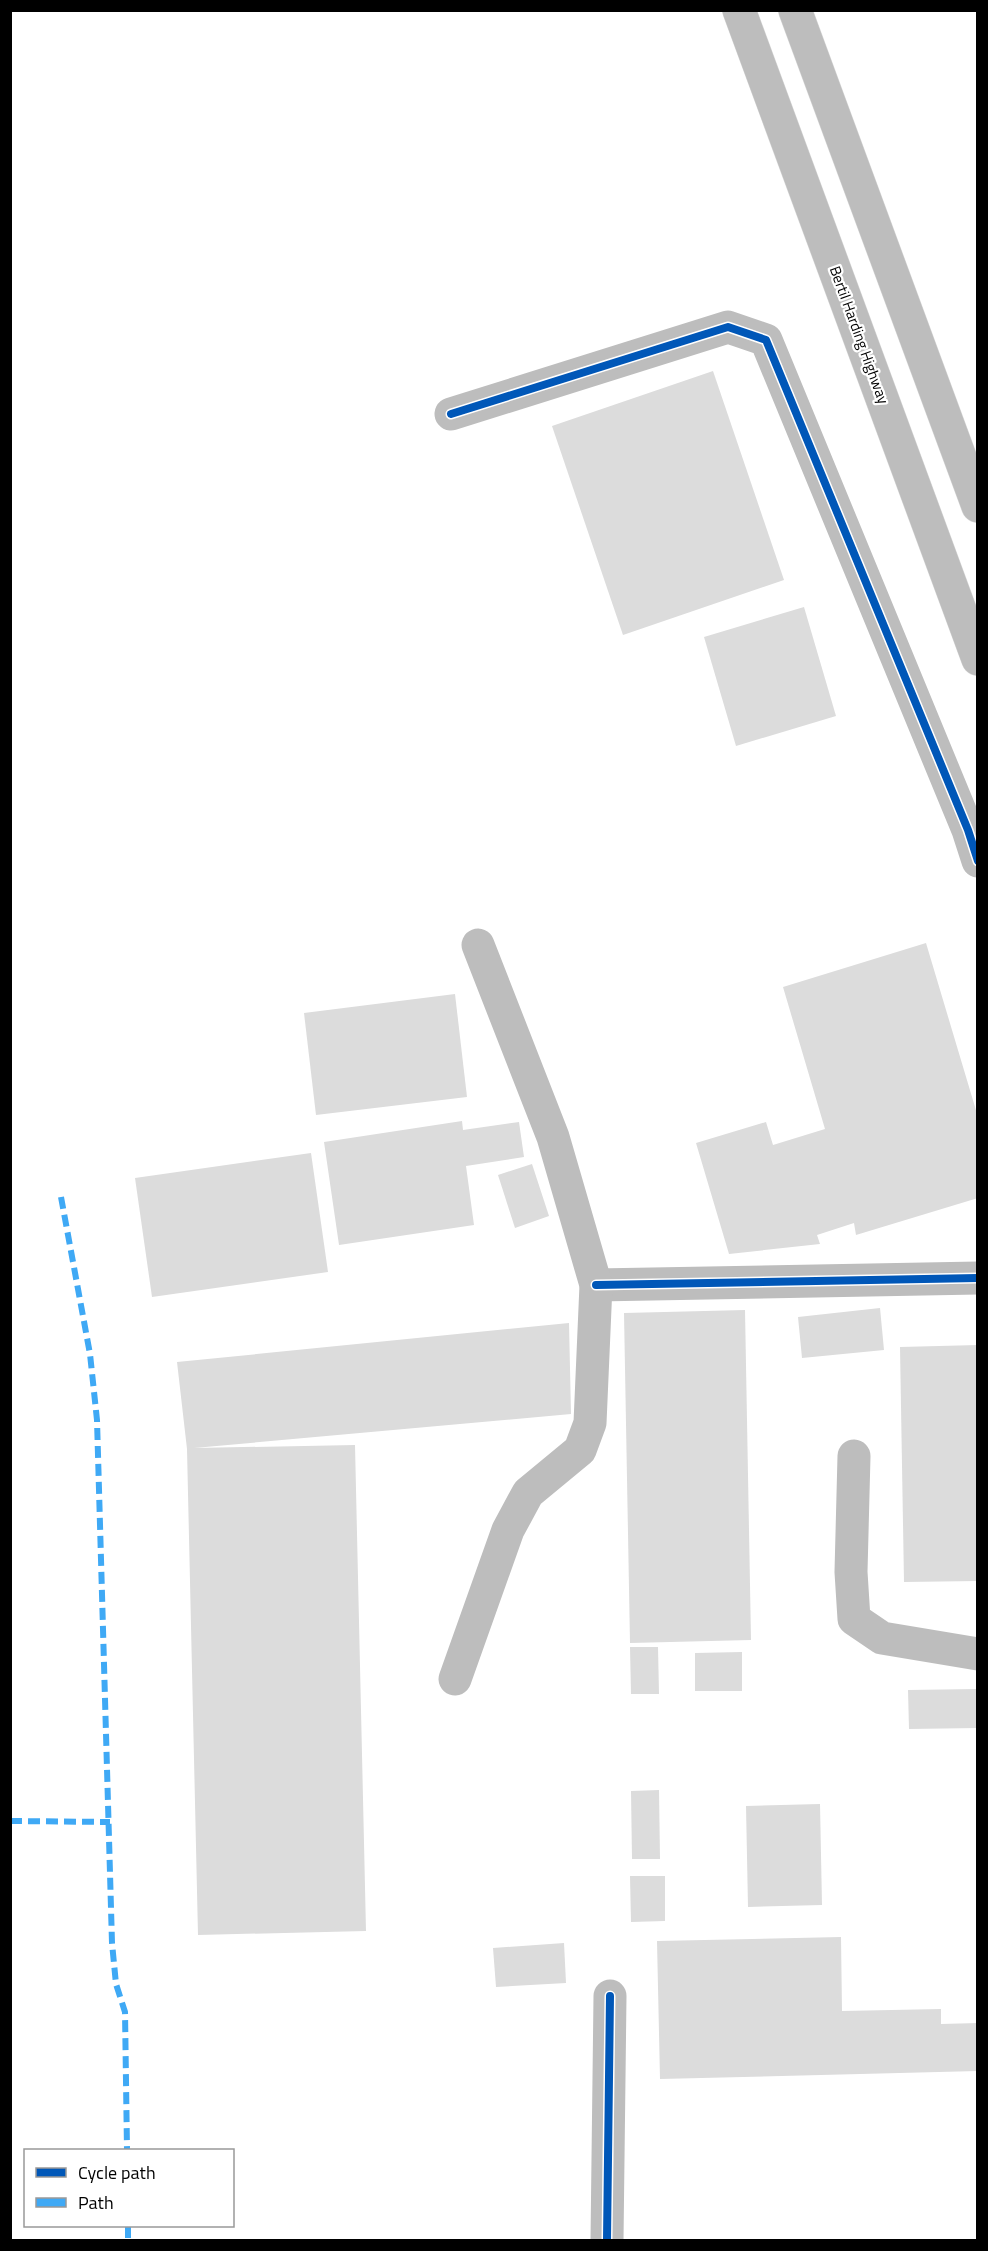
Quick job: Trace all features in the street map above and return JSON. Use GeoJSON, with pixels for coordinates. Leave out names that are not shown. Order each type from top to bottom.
{"type":"FeatureCollection","features":[{"type":"Feature","properties":{"kind":"street","name":"Bertil Harding Highway"},"geometry":{"type":"LineString","coordinates":[[739,10],[978,659]]}},
{"type":"Feature","properties":{"kind":"street"},"geometry":{"type":"LineString","coordinates":[[795,10],[978,506]]}},
{"type":"Feature","properties":{"kind":"street"},"geometry":{"type":"LineString","coordinates":[[451,414],[728,327],[766,340],[968,830],[978,861]]}},
{"type":"Feature","properties":{"kind":"street"},"geometry":{"type":"LineString","coordinates":[[455,1679],[508,1530],[528,1493],[580,1450],[590,1423],[596,1285],[553,1137],[478,945]]}},
{"type":"Feature","properties":{"kind":"street"},"geometry":{"type":"LineString","coordinates":[[596,1285],[978,1278]]}},
{"type":"Feature","properties":{"kind":"street"},"geometry":{"type":"LineString","coordinates":[[854,1456],[851,1572],[854,1620],[882,1638],[978,1654]]}},
{"type":"Feature","properties":{"kind":"street"},"geometry":{"type":"LineString","coordinates":[[607,2241],[610,1996]]}},
{"type":"Feature","properties":{"kind":"building"},"geometry":{"type":"Polygon","coordinates":[[[713,371],[784,580],[623,635],[552,426],[713,371]]]}},
{"type":"Feature","properties":{"kind":"building"},"geometry":{"type":"Polygon","coordinates":[[[804,607],[836,716],[736,746],[704,637],[804,607]]]}},
{"type":"Feature","properties":{"kind":"building"},"geometry":{"type":"Polygon","coordinates":[[[926,943],[978,1117],[978,1198],[856,1235],[854,1223],[817,1235],[820,1244],[729,1254],[696,1143],[766,1122],[773,1145],[825,1129],[783,987],[926,943]]]}},
{"type":"Feature","properties":{"kind":"building"},"geometry":{"type":"Polygon","coordinates":[[[455,994],[467,1097],[316,1115],[304,1013],[455,994]]]}},
{"type":"Feature","properties":{"kind":"building"},"geometry":{"type":"Polygon","coordinates":[[[462,1121],[463,1130],[519,1122],[524,1157],[466,1166],[474,1225],[339,1245],[324,1142],[462,1121]]]}},
{"type":"Feature","properties":{"kind":"building"},"geometry":{"type":"Polygon","coordinates":[[[311,1153],[328,1272],[152,1297],[135,1178],[311,1153]]]}},
{"type":"Feature","properties":{"kind":"building"},"geometry":{"type":"Polygon","coordinates":[[[532,1164],[549,1216],[515,1228],[498,1175],[532,1164]]]}},
{"type":"Feature","properties":{"kind":"building"},"geometry":{"type":"Polygon","coordinates":[[[880,1308],[884,1350],[802,1358],[798,1317],[880,1308]]]}},
{"type":"Feature","properties":{"kind":"building"},"geometry":{"type":"Polygon","coordinates":[[[745,1310],[751,1640],[630,1643],[624,1313],[745,1310]]]}},
{"type":"Feature","properties":{"kind":"building"},"geometry":{"type":"Polygon","coordinates":[[[569,1323],[571,1414],[194,1448],[355,1445],[366,1931],[198,1935],[187,1449],[177,1362],[569,1323]]]}},
{"type":"Feature","properties":{"kind":"building"},"geometry":{"type":"Polygon","coordinates":[[[978,1345],[978,1581],[904,1582],[900,1347],[978,1345]]]}},
{"type":"Feature","properties":{"kind":"building"},"geometry":{"type":"Polygon","coordinates":[[[630,1647],[658,1647],[659,1694],[631,1694],[630,1647]]]}},
{"type":"Feature","properties":{"kind":"building"},"geometry":{"type":"Polygon","coordinates":[[[742,1652],[742,1691],[695,1691],[695,1653],[742,1652]]]}},
{"type":"Feature","properties":{"kind":"building"},"geometry":{"type":"Polygon","coordinates":[[[978,1689],[978,1728],[909,1729],[908,1690],[978,1689]]]}},
{"type":"Feature","properties":{"kind":"building"},"geometry":{"type":"Polygon","coordinates":[[[659,1790],[660,1859],[632,1859],[631,1791],[659,1790]]]}},
{"type":"Feature","properties":{"kind":"building"},"geometry":{"type":"Polygon","coordinates":[[[820,1804],[822,1905],[748,1907],[746,1806],[820,1804]]]}},
{"type":"Feature","properties":{"kind":"building"},"geometry":{"type":"Polygon","coordinates":[[[630,1876],[665,1876],[665,1921],[631,1922],[630,1876]]]}},
{"type":"Feature","properties":{"kind":"building"},"geometry":{"type":"Polygon","coordinates":[[[841,1937],[842,2011],[941,2009],[941,2024],[978,2023],[978,2071],[660,2079],[657,1941],[841,1937]]]}},
{"type":"Feature","properties":{"kind":"building"},"geometry":{"type":"Polygon","coordinates":[[[564,1943],[566,1983],[496,1987],[493,1948],[564,1943]]]}},
{"type":"Feature","properties":{"kind":"marked path"},"geometry":{"type":"LineString","coordinates":[[61,1197],[90,1354],[97,1420],[112,1943],[116,1984],[125,2012],[127,2149]]}},
{"type":"Feature","properties":{"kind":"marked path"},"geometry":{"type":"LineString","coordinates":[[10,1821],[110,1822]]}},
{"type":"Feature","properties":{"kind":"marked path"},"geometry":{"type":"LineString","coordinates":[[128,2227],[128,2240]]}},
{"type":"Feature","properties":{"kind":"cycle path"},"geometry":{"type":"LineString","coordinates":[[451,414],[728,327],[766,340],[968,830],[978,861]]}},
{"type":"Feature","properties":{"kind":"cycle path"},"geometry":{"type":"LineString","coordinates":[[596,1285],[978,1278]]}},
{"type":"Feature","properties":{"kind":"cycle path"},"geometry":{"type":"LineString","coordinates":[[607,2240],[610,1996]]}}]}
